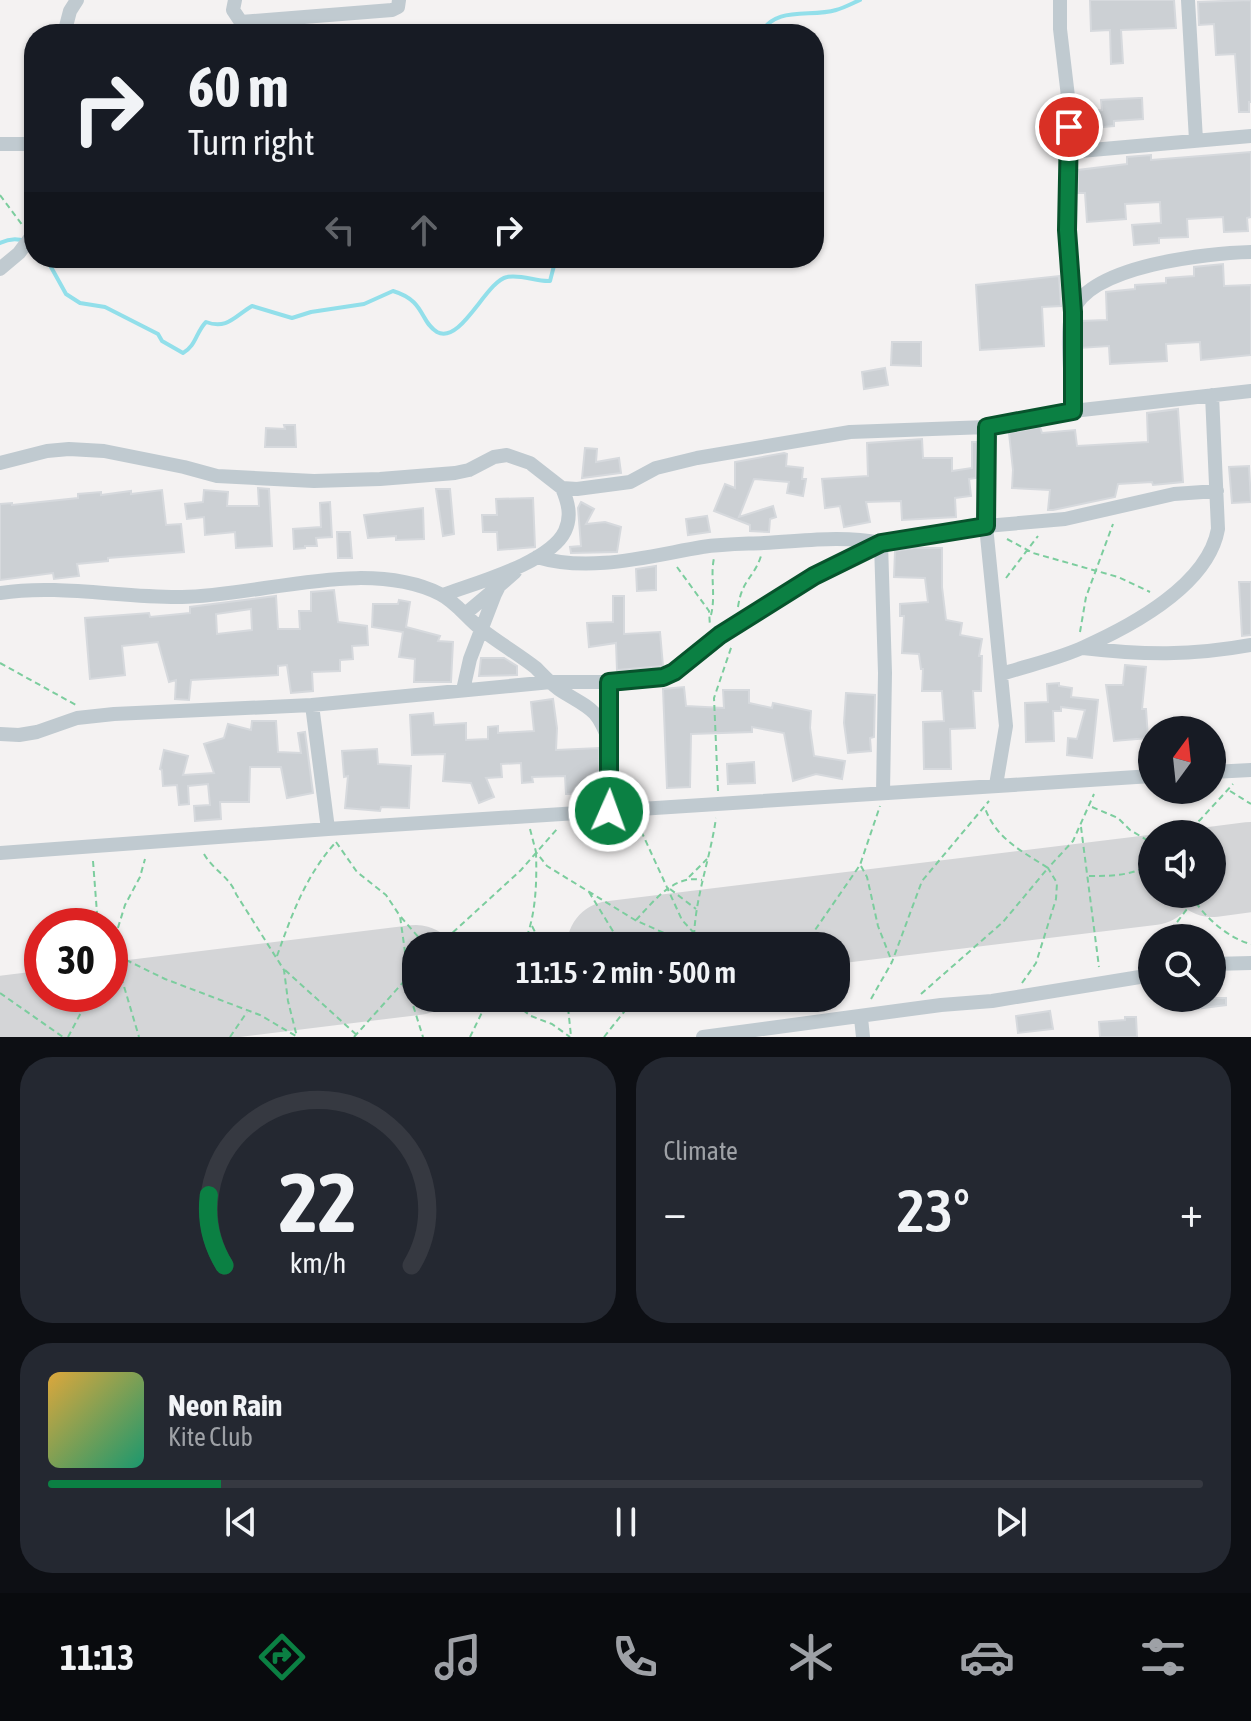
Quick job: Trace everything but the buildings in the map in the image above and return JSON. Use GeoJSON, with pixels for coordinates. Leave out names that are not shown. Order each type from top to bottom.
{"type":"FeatureCollection","features":[{"type":"Feature","properties":{"kind":"street"},"geometry":{"type":"LineString","coordinates":[[67,24],[77,0]]}},
{"type":"Feature","properties":{"kind":"street"},"geometry":{"type":"LineString","coordinates":[[235,0],[233,10],[241,24]]}},
{"type":"Feature","properties":{"kind":"street"},"geometry":{"type":"LineString","coordinates":[[289,24],[392,10],[398,7],[399,0]]}},
{"type":"Feature","properties":{"kind":"street"},"geometry":{"type":"LineString","coordinates":[[1060,0],[1060,29],[1069,105],[1067,247],[1073,312],[1073,411]]}},
{"type":"Feature","properties":{"kind":"street"},"geometry":{"type":"LineString","coordinates":[[1188,0],[1196,140]]}},
{"type":"Feature","properties":{"kind":"street"},"geometry":{"type":"LineString","coordinates":[[1069,152],[1251,136]]}},
{"type":"Feature","properties":{"kind":"street"},"geometry":{"type":"LineString","coordinates":[[0,144],[24,144]]}},
{"type":"Feature","properties":{"kind":"street"},"geometry":{"type":"LineString","coordinates":[[0,269],[24,246]]}},
{"type":"Feature","properties":{"kind":"street"},"geometry":{"type":"LineString","coordinates":[[1073,312],[1086,295],[1098,287],[1153,263],[1187,256],[1251,252]]}},
{"type":"Feature","properties":{"kind":"street"},"geometry":{"type":"LineString","coordinates":[[562,488],[592,488],[630,482],[656,468],[697,458],[850,432],[987,427],[1073,411],[1251,391]]}},
{"type":"Feature","properties":{"kind":"street"},"geometry":{"type":"LineString","coordinates":[[1002,674],[1080,649],[1166,601],[1192,576],[1213,548],[1218,529],[1212,395]]}},
{"type":"Feature","properties":{"kind":"street"},"geometry":{"type":"LineString","coordinates":[[987,427],[986,530],[1006,726],[996,785]]}},
{"type":"Feature","properties":{"kind":"street"},"geometry":{"type":"LineString","coordinates":[[0,463],[47,451],[92,450],[136,456],[229,478],[327,480],[455,473],[507,455],[530,463],[562,488],[569,513],[566,529],[556,545],[532,559],[443,595]]}},
{"type":"Feature","properties":{"kind":"street"},"geometry":{"type":"LineString","coordinates":[[465,614],[532,559],[580,563],[712,546],[838,537],[881,543],[1065,519],[1174,494],[1217,491]]}},
{"type":"Feature","properties":{"kind":"street"},"geometry":{"type":"LineString","coordinates":[[0,734],[37,732],[92,716],[312,705],[551,682],[609,682],[663,677],[814,576],[881,543]]}},
{"type":"Feature","properties":{"kind":"street"},"geometry":{"type":"LineString","coordinates":[[881,543],[885,673],[883,793]]}},
{"type":"Feature","properties":{"kind":"street"},"geometry":{"type":"LineString","coordinates":[[0,593],[60,591],[209,597],[347,579],[391,580],[418,585],[443,595],[481,629],[596,712],[610,743]]}},
{"type":"Feature","properties":{"kind":"street"},"geometry":{"type":"LineString","coordinates":[[463,690],[481,629],[499,586]]}},
{"type":"Feature","properties":{"kind":"street"},"geometry":{"type":"LineString","coordinates":[[1080,649],[1137,655],[1176,655],[1251,645]]}},
{"type":"Feature","properties":{"kind":"street"},"geometry":{"type":"LineString","coordinates":[[609,682],[609,811]]}},
{"type":"Feature","properties":{"kind":"street"},"geometry":{"type":"LineString","coordinates":[[312,705],[328,829]]}},
{"type":"Feature","properties":{"kind":"street"},"geometry":{"type":"LineString","coordinates":[[1226,771],[1251,770]]}},
{"type":"Feature","properties":{"kind":"street"},"geometry":{"type":"LineString","coordinates":[[0,853],[1138,777]]}},
{"type":"Feature","properties":{"kind":"street"},"geometry":{"type":"LineString","coordinates":[[1226,964],[1251,963]]}},
{"type":"Feature","properties":{"kind":"street"},"geometry":{"type":"LineString","coordinates":[[710,1037],[1138,977]]}},
{"type":"Feature","properties":{"kind":"street"},"geometry":{"type":"LineString","coordinates":[[861,1018],[863,1037]]}},
{"type":"Feature","properties":{"kind":"path"},"geometry":{"type":"LineString","coordinates":[[0,195],[24,225]]}},
{"type":"Feature","properties":{"kind":"path"},"geometry":{"type":"LineString","coordinates":[[1080,649],[1083,610],[1120,508]]}},
{"type":"Feature","properties":{"kind":"path"},"geometry":{"type":"LineString","coordinates":[[986,530],[1027,550],[1128,581],[1166,601]]}},
{"type":"Feature","properties":{"kind":"path"},"geometry":{"type":"LineString","coordinates":[[694,932],[718,804],[714,698],[736,626],[740,594],[745,580],[761,560],[764,543]]}},
{"type":"Feature","properties":{"kind":"path"},"geometry":{"type":"LineString","coordinates":[[708,645],[714,598],[712,546]]}},
{"type":"Feature","properties":{"kind":"path"},"geometry":{"type":"LineString","coordinates":[[993,600],[1027,550]]}},
{"type":"Feature","properties":{"kind":"path"},"geometry":{"type":"LineString","coordinates":[[675,552],[673,564],[682,572],[710,616]]}},
{"type":"Feature","properties":{"kind":"path"},"geometry":{"type":"LineString","coordinates":[[0,663],[54,690],[92,716]]}},
{"type":"Feature","properties":{"kind":"path"},"geometry":{"type":"LineString","coordinates":[[1198,820],[1229,790],[1234,771]]}},
{"type":"Feature","properties":{"kind":"path"},"geometry":{"type":"LineString","coordinates":[[913,1009],[923,991],[1003,922],[1068,847],[1091,806],[1097,779]]}},
{"type":"Feature","properties":{"kind":"path"},"geometry":{"type":"LineString","coordinates":[[861,1018],[892,962],[922,881],[985,808],[996,785]]}},
{"type":"Feature","properties":{"kind":"path"},"geometry":{"type":"LineString","coordinates":[[1229,790],[1251,804]]}},
{"type":"Feature","properties":{"kind":"path"},"geometry":{"type":"LineString","coordinates":[[814,932],[860,865],[883,793]]}},
{"type":"Feature","properties":{"kind":"path"},"geometry":{"type":"LineString","coordinates":[[1091,806],[1121,820],[1138,835]]}},
{"type":"Feature","properties":{"kind":"path"},"geometry":{"type":"LineString","coordinates":[[985,808],[993,827],[1001,836],[1048,868],[1057,883],[1056,899],[1036,963],[1023,979],[1020,996]]}},
{"type":"Feature","properties":{"kind":"path"},"geometry":{"type":"LineString","coordinates":[[633,810],[682,920],[693,932]]}},
{"type":"Feature","properties":{"kind":"path"},"geometry":{"type":"LineString","coordinates":[[453,932],[521,870],[572,814]]}},
{"type":"Feature","properties":{"kind":"path"},"geometry":{"type":"LineString","coordinates":[[525,817],[536,852],[536,893],[528,932]]}},
{"type":"Feature","properties":{"kind":"path"},"geometry":{"type":"LineString","coordinates":[[1081,826],[1100,978],[1104,983]]}},
{"type":"Feature","properties":{"kind":"path"},"geometry":{"type":"LineString","coordinates":[[198,839],[212,866],[232,883],[244,908],[284,970],[297,1036]]}},
{"type":"Feature","properties":{"kind":"path"},"geometry":{"type":"LineString","coordinates":[[124,908],[140,877],[149,842]]}},
{"type":"Feature","properties":{"kind":"path"},"geometry":{"type":"LineString","coordinates":[[277,957],[296,905],[313,871],[337,842],[357,872],[386,895],[414,932]]}},
{"type":"Feature","properties":{"kind":"path"},"geometry":{"type":"LineString","coordinates":[[89,846],[97,883],[97,908]]}},
{"type":"Feature","properties":{"kind":"path"},"geometry":{"type":"LineString","coordinates":[[536,852],[547,866],[635,920],[662,932]]}},
{"type":"Feature","properties":{"kind":"path"},"geometry":{"type":"LineString","coordinates":[[635,920],[708,858]]}},
{"type":"Feature","properties":{"kind":"path"},"geometry":{"type":"LineString","coordinates":[[860,865],[867,877],[878,926],[892,962]]}},
{"type":"Feature","properties":{"kind":"path"},"geometry":{"type":"LineString","coordinates":[[1088,876],[1125,875],[1138,871]]}},
{"type":"Feature","properties":{"kind":"path"},"geometry":{"type":"LineString","coordinates":[[688,878],[702,880]]}},
{"type":"Feature","properties":{"kind":"path"},"geometry":{"type":"LineString","coordinates":[[669,888],[696,909]]}},
{"type":"Feature","properties":{"kind":"path"},"geometry":{"type":"LineString","coordinates":[[589,892],[613,932]]}},
{"type":"Feature","properties":{"kind":"path"},"geometry":{"type":"LineString","coordinates":[[1176,924],[1188,908]]}},
{"type":"Feature","properties":{"kind":"path"},"geometry":{"type":"LineString","coordinates":[[1202,908],[1230,934],[1251,944]]}},
{"type":"Feature","properties":{"kind":"path"},"geometry":{"type":"LineString","coordinates":[[400,916],[402,932]]}},
{"type":"Feature","properties":{"kind":"path"},"geometry":{"type":"LineString","coordinates":[[531,923],[535,932]]}},
{"type":"Feature","properties":{"kind":"path"},"geometry":{"type":"LineString","coordinates":[[128,963],[248,1010],[297,1036]]}},
{"type":"Feature","properties":{"kind":"path"},"geometry":{"type":"LineString","coordinates":[[284,970],[356,1036],[402,982]]}},
{"type":"Feature","properties":{"kind":"path"},"geometry":{"type":"LineString","coordinates":[[0,993],[63,1037]]}},
{"type":"Feature","properties":{"kind":"path"},"geometry":{"type":"LineString","coordinates":[[128,1005],[139,1037]]}},
{"type":"Feature","properties":{"kind":"path"},"geometry":{"type":"LineString","coordinates":[[230,1037],[248,1010]]}},
{"type":"Feature","properties":{"kind":"path"},"geometry":{"type":"LineString","coordinates":[[68,1037],[81,1012]]}},
{"type":"Feature","properties":{"kind":"path"},"geometry":{"type":"LineString","coordinates":[[415,1012],[423,1037]]}},
{"type":"Feature","properties":{"kind":"path"},"geometry":{"type":"LineString","coordinates":[[470,1037],[482,1012]]}},
{"type":"Feature","properties":{"kind":"path"},"geometry":{"type":"LineString","coordinates":[[525,1012],[552,1024],[571,1037]]}},
{"type":"Feature","properties":{"kind":"path"},"geometry":{"type":"LineString","coordinates":[[568,1012],[571,1037]]}},
{"type":"Feature","properties":{"kind":"path"},"geometry":{"type":"LineString","coordinates":[[604,1037],[624,1012]]}},
{"type":"Feature","properties":{"kind":"waterway"},"geometry":{"type":"LineString","coordinates":[[768,24],[784,16],[826,12],[860,0]]}},
{"type":"Feature","properties":{"kind":"waterway"},"geometry":{"type":"LineString","coordinates":[[0,243],[24,241]]}},
{"type":"Feature","properties":{"kind":"waterway"},"geometry":{"type":"LineString","coordinates":[[52,268],[66,294],[80,303],[105,307],[158,334],[162,341],[183,353],[191,347],[206,322],[225,323],[252,306],[292,318],[364,304],[393,291],[411,300],[431,327],[446,334],[464,321],[499,281],[512,276],[550,281],[553,268]]}},
{"type":"Feature","properties":{"kind":"runway"},"geometry":{"type":"LineString","coordinates":[[1226,870],[1251,867]]}},
{"type":"Feature","properties":{"kind":"runway"},"geometry":{"type":"LineString","coordinates":[[727,932],[1138,882]]}},
{"type":"Feature","properties":{"kind":"runway"},"geometry":{"type":"LineString","coordinates":[[0,1021],[402,972]]}},
{"type":"Feature","properties":{"kind":"route"},"geometry":{"type":"LineString","coordinates":[[609,811],[609,682],[663,677],[674,672],[720,635],[814,576],[881,543],[986,526],[987,427],[1073,411],[1073,312],[1067,230],[1069,127]]}}]}
